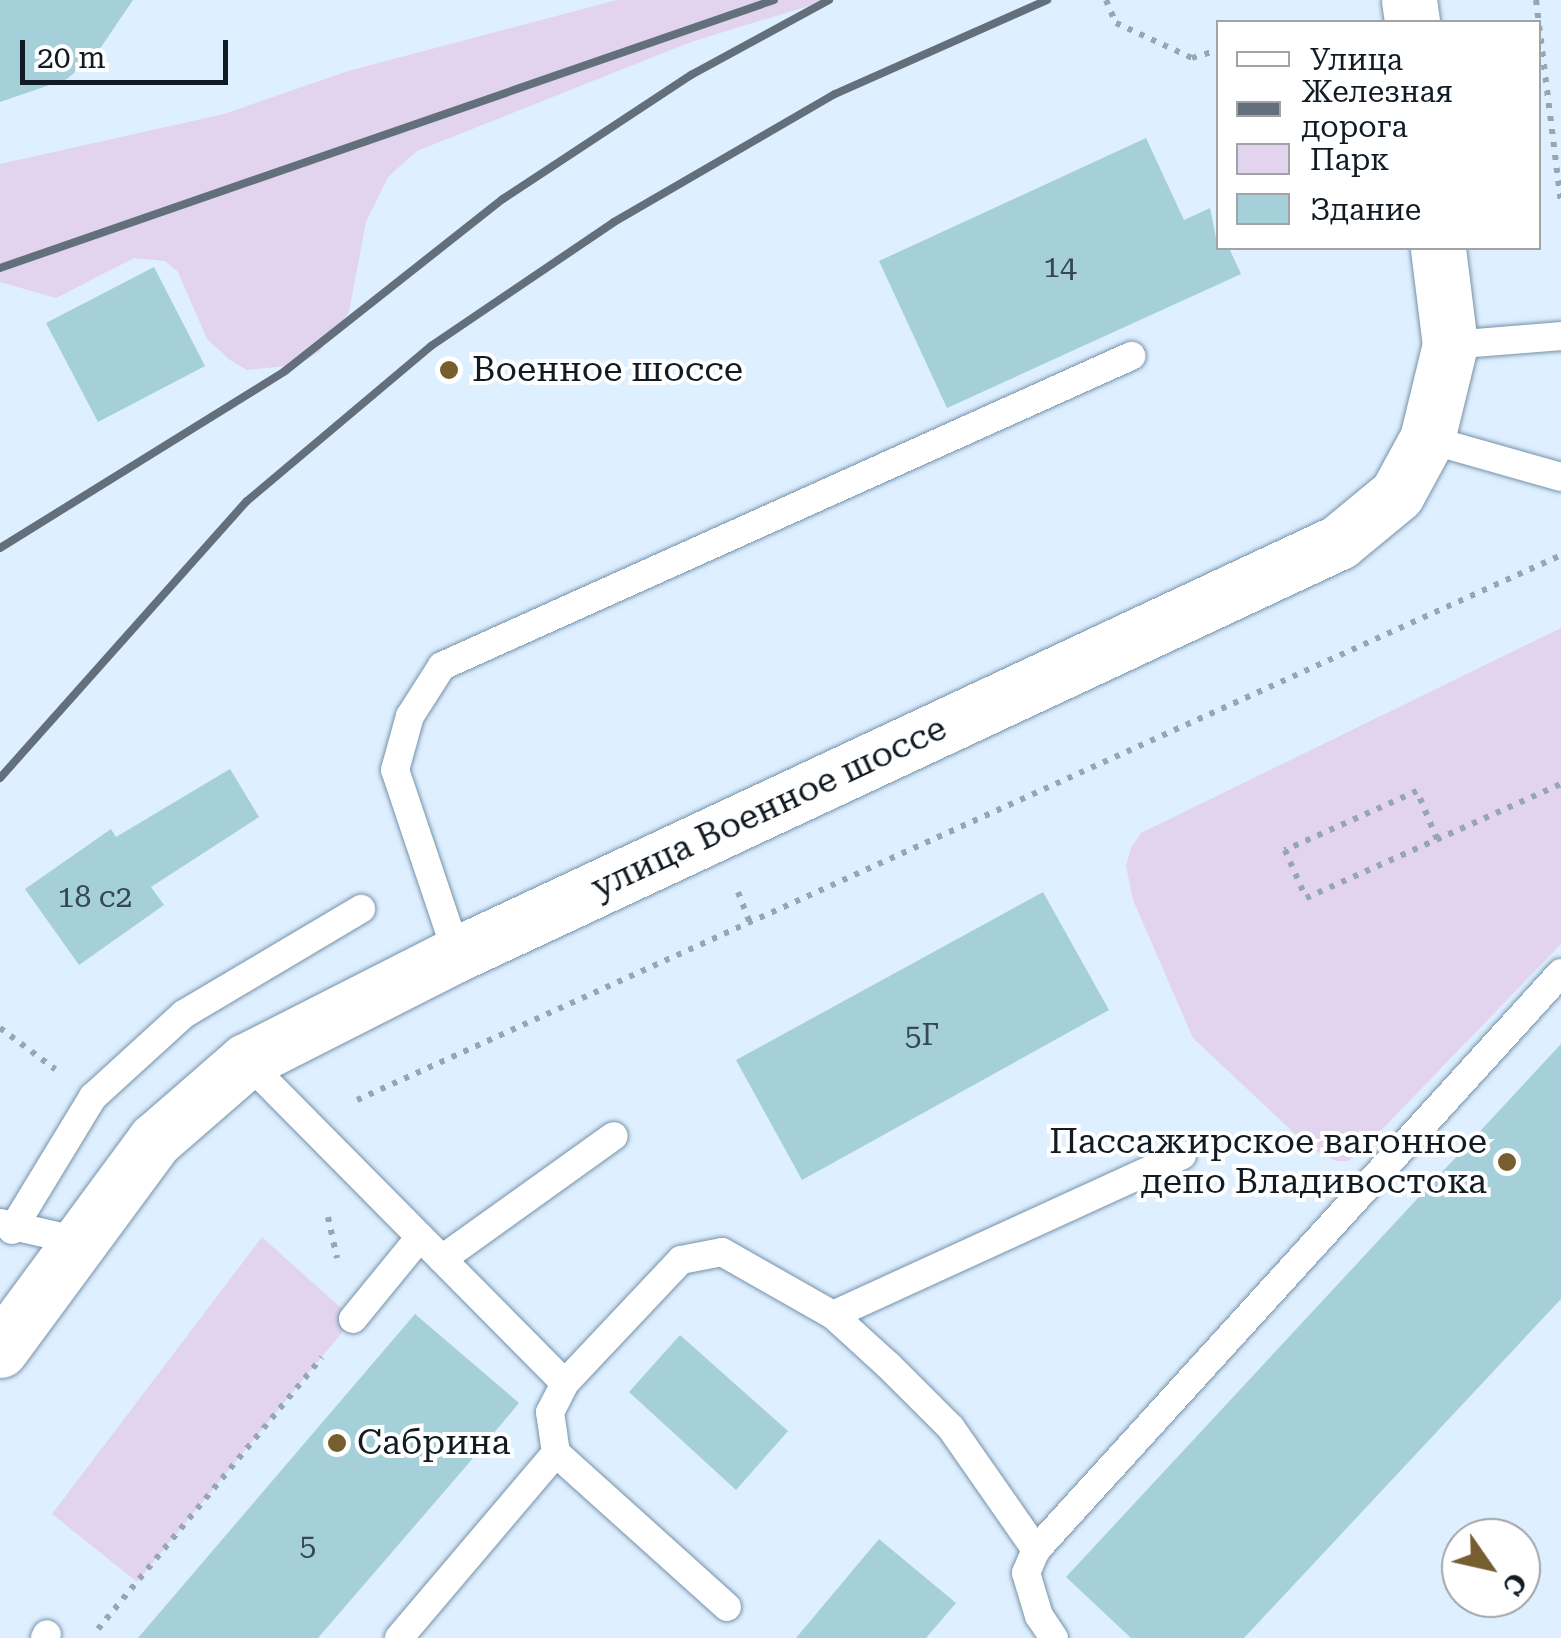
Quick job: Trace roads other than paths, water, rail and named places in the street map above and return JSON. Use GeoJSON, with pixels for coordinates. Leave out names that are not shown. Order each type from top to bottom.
{"type":"FeatureCollection","features":[{"type":"Feature","properties":{"kind":"main road","name":"улица Военное шоссе"},"geometry":{"type":"LineString","coordinates":[[0,1350],[155,1140],[246,1061],[458,954],[1339,542],[1397,494],[1427,439],[1450,345],[1438,250]]}},
{"type":"Feature","properties":{"kind":"lane"},"geometry":{"type":"LineString","coordinates":[[1450,345],[1561,336]]}},
{"type":"Feature","properties":{"kind":"lane"},"geometry":{"type":"LineString","coordinates":[[458,954],[395,770],[410,716],[442,666],[1131,356]]}},
{"type":"Feature","properties":{"kind":"lane"},"geometry":{"type":"LineString","coordinates":[[1427,439],[1561,477]]}},
{"type":"Feature","properties":{"kind":"lane"},"geometry":{"type":"LineString","coordinates":[[83,1242],[6,1226],[93,1097],[184,1014],[361,909]]}},
{"type":"Feature","properties":{"kind":"lane"},"geometry":{"type":"LineString","coordinates":[[1054,1638],[1039,1616],[1026,1573],[1036,1550],[1561,973]]}},
{"type":"Feature","properties":{"kind":"lane"},"geometry":{"type":"LineString","coordinates":[[246,1061],[565,1383]]}},
{"type":"Feature","properties":{"kind":"lane"},"geometry":{"type":"LineString","coordinates":[[442,1260],[614,1136]]}},
{"type":"Feature","properties":{"kind":"lane"},"geometry":{"type":"LineString","coordinates":[[833,1316],[1182,1155]]}},
{"type":"Feature","properties":{"kind":"lane"},"geometry":{"type":"LineString","coordinates":[[354,1319],[420,1237]]}},
{"type":"Feature","properties":{"kind":"lane"},"geometry":{"type":"LineString","coordinates":[[726,1607],[556,1453],[550,1412],[565,1383],[681,1260],[695,1253],[722,1252],[833,1316],[951,1428],[1036,1550]]}},
{"type":"Feature","properties":{"kind":"lane"},"geometry":{"type":"LineString","coordinates":[[399,1638],[556,1453]]}},
{"type":"Feature","properties":{"kind":"railway"},"geometry":{"type":"LineString","coordinates":[[0,268],[774,0]]}},
{"type":"Feature","properties":{"kind":"railway"},"geometry":{"type":"LineString","coordinates":[[0,548],[285,371],[503,199],[691,75],[829,0]]}},
{"type":"Feature","properties":{"kind":"railway"},"geometry":{"type":"LineString","coordinates":[[0,778],[247,501],[431,346],[614,222],[835,94],[1047,0]]}},
{"type":"Feature","properties":{"kind":"place","name":"Военное шоссе"},"geometry":{"type":"Point","coordinates":[449,370]}},
{"type":"Feature","properties":{"kind":"place","name":"Пассажирское вагонное депо Владивостока"},"geometry":{"type":"Point","coordinates":[1507,1162]}},
{"type":"Feature","properties":{"kind":"place","name":"Сабрина"},"geometry":{"type":"Point","coordinates":[337,1443]}}]}
